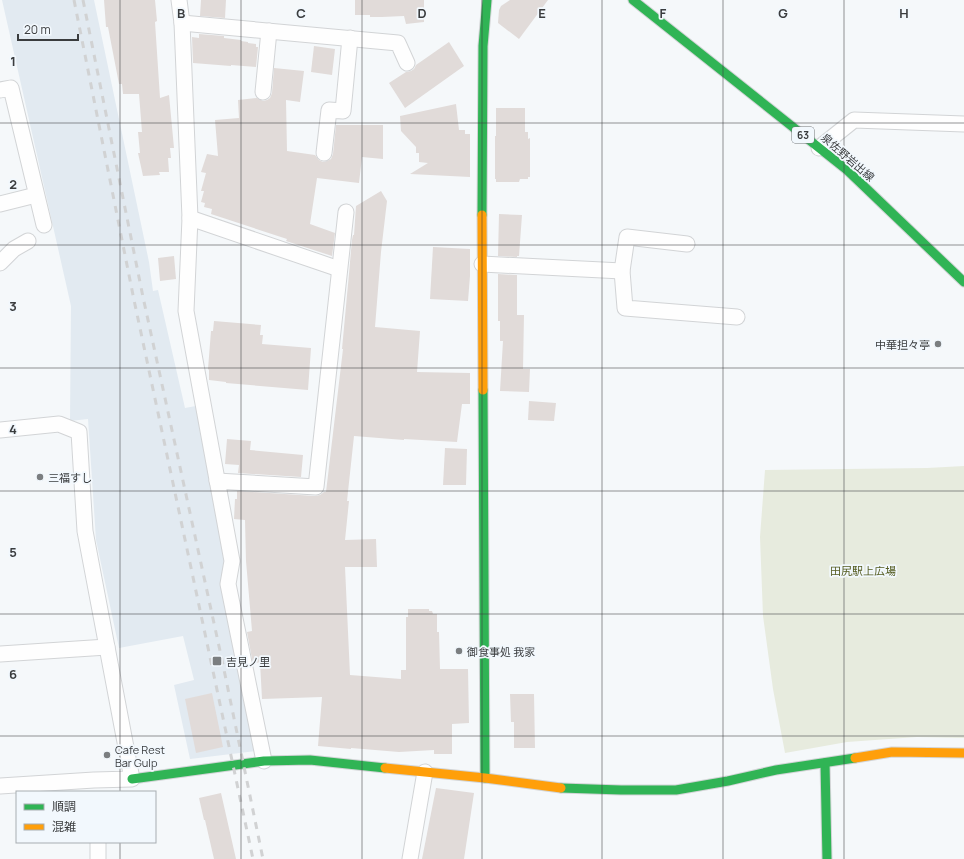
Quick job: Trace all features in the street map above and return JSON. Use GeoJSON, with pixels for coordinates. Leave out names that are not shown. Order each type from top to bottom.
{"type":"FeatureCollection","features":[{"type":"Feature","properties":{"kind":"street"},"geometry":{"type":"LineString","coordinates":[[179,0],[182,23],[190,218],[186,310],[232,561],[228,584],[264,761]]}},
{"type":"Feature","properties":{"kind":"street"},"geometry":{"type":"LineString","coordinates":[[485,778],[482,264],[483,46],[487,0]]}},
{"type":"Feature","properties":{"kind":"street","name":"泉佐野岩出線"},"geometry":{"type":"LineString","coordinates":[[633,0],[847,170],[964,282]]}},
{"type":"Feature","properties":{"kind":"street"},"geometry":{"type":"LineString","coordinates":[[182,23],[398,43],[407,63]]}},
{"type":"Feature","properties":{"kind":"street"},"geometry":{"type":"LineString","coordinates":[[263,92],[269,31]]}},
{"type":"Feature","properties":{"kind":"street"},"geometry":{"type":"LineString","coordinates":[[324,153],[329,110],[343,111],[350,38]]}},
{"type":"Feature","properties":{"kind":"street"},"geometry":{"type":"LineString","coordinates":[[0,90],[11,88],[44,225]]}},
{"type":"Feature","properties":{"kind":"street"},"geometry":{"type":"LineString","coordinates":[[819,148],[854,120],[964,124]]}},
{"type":"Feature","properties":{"kind":"street"},"geometry":{"type":"LineString","coordinates":[[0,204],[36,195]]}},
{"type":"Feature","properties":{"kind":"street"},"geometry":{"type":"LineString","coordinates":[[217,481],[316,487],[346,212]]}},
{"type":"Feature","properties":{"kind":"street"},"geometry":{"type":"LineString","coordinates":[[190,218],[340,269]]}},
{"type":"Feature","properties":{"kind":"street"},"geometry":{"type":"LineString","coordinates":[[687,244],[627,237],[622,271],[625,308],[737,317]]}},
{"type":"Feature","properties":{"kind":"street"},"geometry":{"type":"LineString","coordinates":[[0,263],[14,249],[28,241]]}},
{"type":"Feature","properties":{"kind":"street"},"geometry":{"type":"LineString","coordinates":[[482,264],[622,271]]}},
{"type":"Feature","properties":{"kind":"street"},"geometry":{"type":"LineString","coordinates":[[0,430],[59,424],[79,432],[85,531],[132,779]]}},
{"type":"Feature","properties":{"kind":"street"},"geometry":{"type":"LineString","coordinates":[[0,654],[107,647]]}},
{"type":"Feature","properties":{"kind":"street"},"geometry":{"type":"LineString","coordinates":[[0,786],[94,786],[132,779],[264,761],[310,760],[485,778],[555,788],[676,790],[728,781],[776,770],[892,752],[964,753]]}},
{"type":"Feature","properties":{"kind":"street"},"geometry":{"type":"LineString","coordinates":[[825,763],[827,859]]}},
{"type":"Feature","properties":{"kind":"street"},"geometry":{"type":"LineString","coordinates":[[410,859],[424,772]]}},
{"type":"Feature","properties":{"kind":"street"},"geometry":{"type":"LineString","coordinates":[[98,843],[98,859]]}},
{"type":"Feature","properties":{"kind":"shaded area"},"geometry":{"type":"Polygon","coordinates":[[[2,0],[94,0],[149,262],[153,291],[158,290],[185,408],[196,406],[214,492],[257,751],[190,759],[174,685],[194,680],[183,636],[119,648],[96,540],[88,419],[70,421],[71,306],[2,0]]]}},
{"type":"Feature","properties":{"kind":"green space","name":"田尻駅上広場"},"geometry":{"type":"Polygon","coordinates":[[[964,466],[964,738],[917,737],[847,742],[785,753],[773,689],[763,616],[760,537],[765,470],[927,468],[964,466]]]}},
{"type":"Feature","properties":{"kind":"building"},"geometry":{"type":"Polygon","coordinates":[[[104,0],[155,0],[160,98],[169,95],[174,148],[170,148],[171,158],[168,158],[169,172],[159,172],[160,175],[143,176],[138,153],[140,153],[138,132],[142,132],[139,94],[123,94],[122,84],[119,84],[108,27],[106,27],[104,0]]]}},
{"type":"Feature","properties":{"kind":"building"},"geometry":{"type":"Polygon","coordinates":[[[201,0],[226,0],[225,18],[200,16],[201,0]]]}},
{"type":"Feature","properties":{"kind":"building"},"geometry":{"type":"Polygon","coordinates":[[[355,0],[424,0],[424,22],[406,24],[404,16],[370,17],[370,15],[355,15],[355,0]]]}},
{"type":"Feature","properties":{"kind":"building"},"geometry":{"type":"Polygon","coordinates":[[[510,0],[548,0],[519,39],[498,23],[499,10],[501,6],[510,0]]]}},
{"type":"Feature","properties":{"kind":"building"},"geometry":{"type":"Polygon","coordinates":[[[199,34],[224,36],[224,38],[256,44],[256,47],[258,47],[256,67],[193,63],[192,37],[199,38],[199,34]]]}},
{"type":"Feature","properties":{"kind":"building"},"geometry":{"type":"Polygon","coordinates":[[[449,42],[464,66],[405,108],[389,83],[406,72],[414,69],[416,65],[449,42]]]}},
{"type":"Feature","properties":{"kind":"building"},"geometry":{"type":"Polygon","coordinates":[[[314,46],[335,49],[332,75],[311,72],[314,46]]]}},
{"type":"Feature","properties":{"kind":"building"},"geometry":{"type":"Polygon","coordinates":[[[274,68],[304,71],[300,102],[286,100],[287,151],[315,155],[323,162],[327,161],[331,159],[333,154],[336,125],[383,125],[383,159],[362,157],[359,183],[317,178],[310,224],[335,233],[332,256],[286,241],[287,239],[211,214],[212,209],[204,207],[205,203],[201,202],[204,191],[201,191],[206,173],[201,172],[207,154],[218,156],[215,120],[239,118],[238,100],[257,98],[263,101],[270,98],[272,93],[274,68]]]}},
{"type":"Feature","properties":{"kind":"building"},"geometry":{"type":"Polygon","coordinates":[[[456,104],[459,130],[465,130],[465,134],[470,134],[470,177],[410,174],[428,163],[419,162],[419,153],[416,153],[416,147],[401,131],[400,116],[456,104]]]}},
{"type":"Feature","properties":{"kind":"building"},"geometry":{"type":"Polygon","coordinates":[[[496,108],[525,108],[525,132],[528,132],[528,139],[530,138],[530,177],[528,177],[528,179],[520,179],[519,182],[496,182],[496,108]]]}},
{"type":"Feature","properties":{"kind":"building"},"geometry":{"type":"Polygon","coordinates":[[[381,191],[387,201],[375,327],[420,331],[417,372],[470,373],[470,404],[462,404],[457,442],[354,436],[347,501],[349,501],[345,540],[376,539],[377,567],[345,567],[350,675],[401,679],[401,670],[406,670],[406,617],[408,617],[408,609],[429,609],[429,611],[432,611],[433,614],[437,614],[440,669],[468,669],[469,723],[452,724],[452,754],[434,754],[434,750],[399,752],[318,746],[322,697],[262,699],[260,662],[253,664],[247,632],[252,631],[246,561],[245,520],[234,519],[237,491],[315,496],[326,492],[343,349],[356,206],[381,191]]]}},
{"type":"Feature","properties":{"kind":"building"},"geometry":{"type":"Polygon","coordinates":[[[499,214],[522,215],[519,256],[517,257],[498,256],[499,214]]]}},
{"type":"Feature","properties":{"kind":"building"},"geometry":{"type":"Polygon","coordinates":[[[433,247],[470,249],[468,301],[430,299],[433,247]]]}},
{"type":"Feature","properties":{"kind":"building"},"geometry":{"type":"Polygon","coordinates":[[[174,256],[176,279],[160,281],[158,258],[174,256]]]}},
{"type":"Feature","properties":{"kind":"building"},"geometry":{"type":"Polygon","coordinates":[[[498,274],[517,275],[517,315],[524,315],[523,369],[530,369],[529,392],[500,391],[503,341],[500,341],[500,321],[498,321],[498,274]]]}},
{"type":"Feature","properties":{"kind":"building"},"geometry":{"type":"Polygon","coordinates":[[[214,321],[261,325],[260,335],[263,335],[262,344],[311,348],[308,390],[226,383],[209,380],[208,369],[211,331],[213,331],[214,321]]]}},
{"type":"Feature","properties":{"kind":"building"},"geometry":{"type":"Polygon","coordinates":[[[529,401],[556,403],[554,421],[528,420],[529,401]]]}},
{"type":"Feature","properties":{"kind":"building"},"geometry":{"type":"Polygon","coordinates":[[[227,439],[251,441],[250,450],[303,455],[301,477],[238,473],[239,465],[225,464],[227,439]]]}},
{"type":"Feature","properties":{"kind":"building"},"geometry":{"type":"Polygon","coordinates":[[[445,448],[467,449],[466,485],[443,485],[445,448]]]}},
{"type":"Feature","properties":{"kind":"building"},"geometry":{"type":"Polygon","coordinates":[[[212,693],[223,747],[196,753],[185,699],[212,693]]]}},
{"type":"Feature","properties":{"kind":"building"},"geometry":{"type":"Polygon","coordinates":[[[510,694],[534,694],[535,748],[514,748],[514,722],[511,722],[510,694]]]}},
{"type":"Feature","properties":{"kind":"building"},"geometry":{"type":"Polygon","coordinates":[[[436,788],[474,793],[464,859],[422,859],[436,788]]]}},
{"type":"Feature","properties":{"kind":"building"},"geometry":{"type":"Polygon","coordinates":[[[221,793],[236,859],[214,859],[199,798],[221,793]]]}},
{"type":"Feature","properties":{"kind":"railway"},"geometry":{"type":"LineString","coordinates":[[74,0],[134,300],[253,859]]}},
{"type":"Feature","properties":{"kind":"railway"},"geometry":{"type":"LineString","coordinates":[[83,0],[143,297],[222,660],[263,859]]}},
{"type":"Feature","properties":{"kind":"traffic: fast"},"geometry":{"type":"LineString","coordinates":[[482,215],[483,46],[487,0]]}},
{"type":"Feature","properties":{"kind":"traffic: fast"},"geometry":{"type":"LineString","coordinates":[[633,0],[847,170],[964,282]]}},
{"type":"Feature","properties":{"kind":"traffic: fast"},"geometry":{"type":"LineString","coordinates":[[483,390],[485,778]]}},
{"type":"Feature","properties":{"kind":"traffic: fast"},"geometry":{"type":"LineString","coordinates":[[561,788],[676,790],[728,781],[776,770],[855,758]]}},
{"type":"Feature","properties":{"kind":"traffic: fast"},"geometry":{"type":"LineString","coordinates":[[132,779],[264,761],[310,760],[385,768]]}},
{"type":"Feature","properties":{"kind":"traffic: fast"},"geometry":{"type":"LineString","coordinates":[[825,763],[827,859]]}},
{"type":"Feature","properties":{"kind":"traffic: slow"},"geometry":{"type":"LineString","coordinates":[[482,215],[483,390]]}},
{"type":"Feature","properties":{"kind":"traffic: slow"},"geometry":{"type":"LineString","coordinates":[[855,758],[892,752],[964,753]]}},
{"type":"Feature","properties":{"kind":"traffic: slow"},"geometry":{"type":"LineString","coordinates":[[385,768],[485,778],[561,788]]}},
{"type":"Feature","properties":{"kind":"place","name":"中華担々亭"},"geometry":{"type":"Point","coordinates":[938,344]}},
{"type":"Feature","properties":{"kind":"place","name":"三福すし"},"geometry":{"type":"Point","coordinates":[40,477]}},
{"type":"Feature","properties":{"kind":"place","name":"御食事処 我家"},"geometry":{"type":"Point","coordinates":[459,651]}},
{"type":"Feature","properties":{"kind":"place","name":"吉見ノ里"},"geometry":{"type":"Point","coordinates":[217,661]}},
{"type":"Feature","properties":{"kind":"place","name":"Cafe Rest Bar Gulp"},"geometry":{"type":"Point","coordinates":[107,755]}}]}
